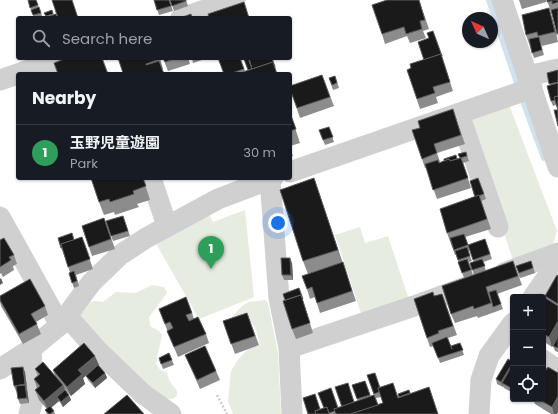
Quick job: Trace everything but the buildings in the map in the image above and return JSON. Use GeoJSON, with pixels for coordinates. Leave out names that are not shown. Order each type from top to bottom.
{"type":"FeatureCollection","features":[{"type":"Feature","properties":{"kind":"street"},"geometry":{"type":"LineString","coordinates":[[187,16],[234,0]]}},
{"type":"Feature","properties":{"kind":"street"},"geometry":{"type":"LineString","coordinates":[[502,0],[558,167]]}},
{"type":"Feature","properties":{"kind":"street"},"geometry":{"type":"LineString","coordinates":[[23,72],[58,60]]}},
{"type":"Feature","properties":{"kind":"street"},"geometry":{"type":"LineString","coordinates":[[292,171],[459,114],[558,69]]}},
{"type":"Feature","properties":{"kind":"street"},"geometry":{"type":"LineString","coordinates":[[0,80],[16,74]]}},
{"type":"Feature","properties":{"kind":"street"},"geometry":{"type":"LineString","coordinates":[[459,114],[498,227]]}},
{"type":"Feature","properties":{"kind":"street"},"geometry":{"type":"LineString","coordinates":[[152,180],[167,226]]}},
{"type":"Feature","properties":{"kind":"street"},"geometry":{"type":"LineString","coordinates":[[0,369],[31,349],[63,321],[91,283],[120,255],[167,226],[218,199],[269,180]]}},
{"type":"Feature","properties":{"kind":"street"},"geometry":{"type":"LineString","coordinates":[[272,180],[279,298],[288,348],[292,414]]}},
{"type":"Feature","properties":{"kind":"street"},"geometry":{"type":"LineString","coordinates":[[0,217],[36,282],[63,321],[98,350],[143,394],[171,414]]}},
{"type":"Feature","properties":{"kind":"street"},"geometry":{"type":"LineString","coordinates":[[288,348],[414,306],[558,253]]}},
{"type":"Feature","properties":{"kind":"street"},"geometry":{"type":"LineString","coordinates":[[535,294],[558,262]]}},
{"type":"Feature","properties":{"kind":"street"},"geometry":{"type":"LineString","coordinates":[[18,292],[36,282]]}},
{"type":"Feature","properties":{"kind":"street"},"geometry":{"type":"LineString","coordinates":[[478,414],[481,380],[489,356],[510,333]]}},
{"type":"Feature","properties":{"kind":"street"},"geometry":{"type":"LineString","coordinates":[[29,414],[34,397],[31,349]]}},
{"type":"Feature","properties":{"kind":"street"},"geometry":{"type":"LineString","coordinates":[[546,362],[558,370]]}},
{"type":"Feature","properties":{"kind":"path"},"geometry":{"type":"LineString","coordinates":[[217,395],[227,414]]}},
{"type":"Feature","properties":{"kind":"shaded area"},"geometry":{"type":"Polygon","coordinates":[[[508,102],[557,231],[551,251],[514,263],[465,117],[508,102]]]}},
{"type":"Feature","properties":{"kind":"shaded area"},"geometry":{"type":"Polygon","coordinates":[[[207,210],[213,222],[245,210],[254,297],[199,319],[154,240],[207,210]]]}},
{"type":"Feature","properties":{"kind":"shaded area"},"geometry":{"type":"Polygon","coordinates":[[[360,227],[365,243],[388,236],[409,300],[362,316],[335,235],[360,227]]]}},
{"type":"Feature","properties":{"kind":"shaded area"},"geometry":{"type":"Polygon","coordinates":[[[152,285],[164,287],[167,293],[149,317],[150,326],[159,331],[162,335],[156,363],[160,370],[167,373],[169,380],[177,391],[177,396],[172,399],[157,398],[78,319],[84,305],[94,301],[103,302],[116,292],[136,293],[152,285]]]}},
{"type":"Feature","properties":{"kind":"shaded area"},"geometry":{"type":"Polygon","coordinates":[[[265,300],[268,303],[278,353],[281,414],[233,414],[228,401],[231,371],[237,361],[248,349],[260,345],[258,335],[250,321],[233,323],[231,318],[242,306],[249,302],[265,300]]]}},
{"type":"Feature","properties":{"kind":"waterway"},"geometry":{"type":"LineString","coordinates":[[489,0],[517,83]]}},
{"type":"Feature","properties":{"kind":"waterway"},"geometry":{"type":"LineString","coordinates":[[524,104],[544,158]]}},
{"type":"Feature","properties":{"kind":"place","name":"玉野児童遊園"},"geometry":{"type":"Point","coordinates":[211,269]}}]}
